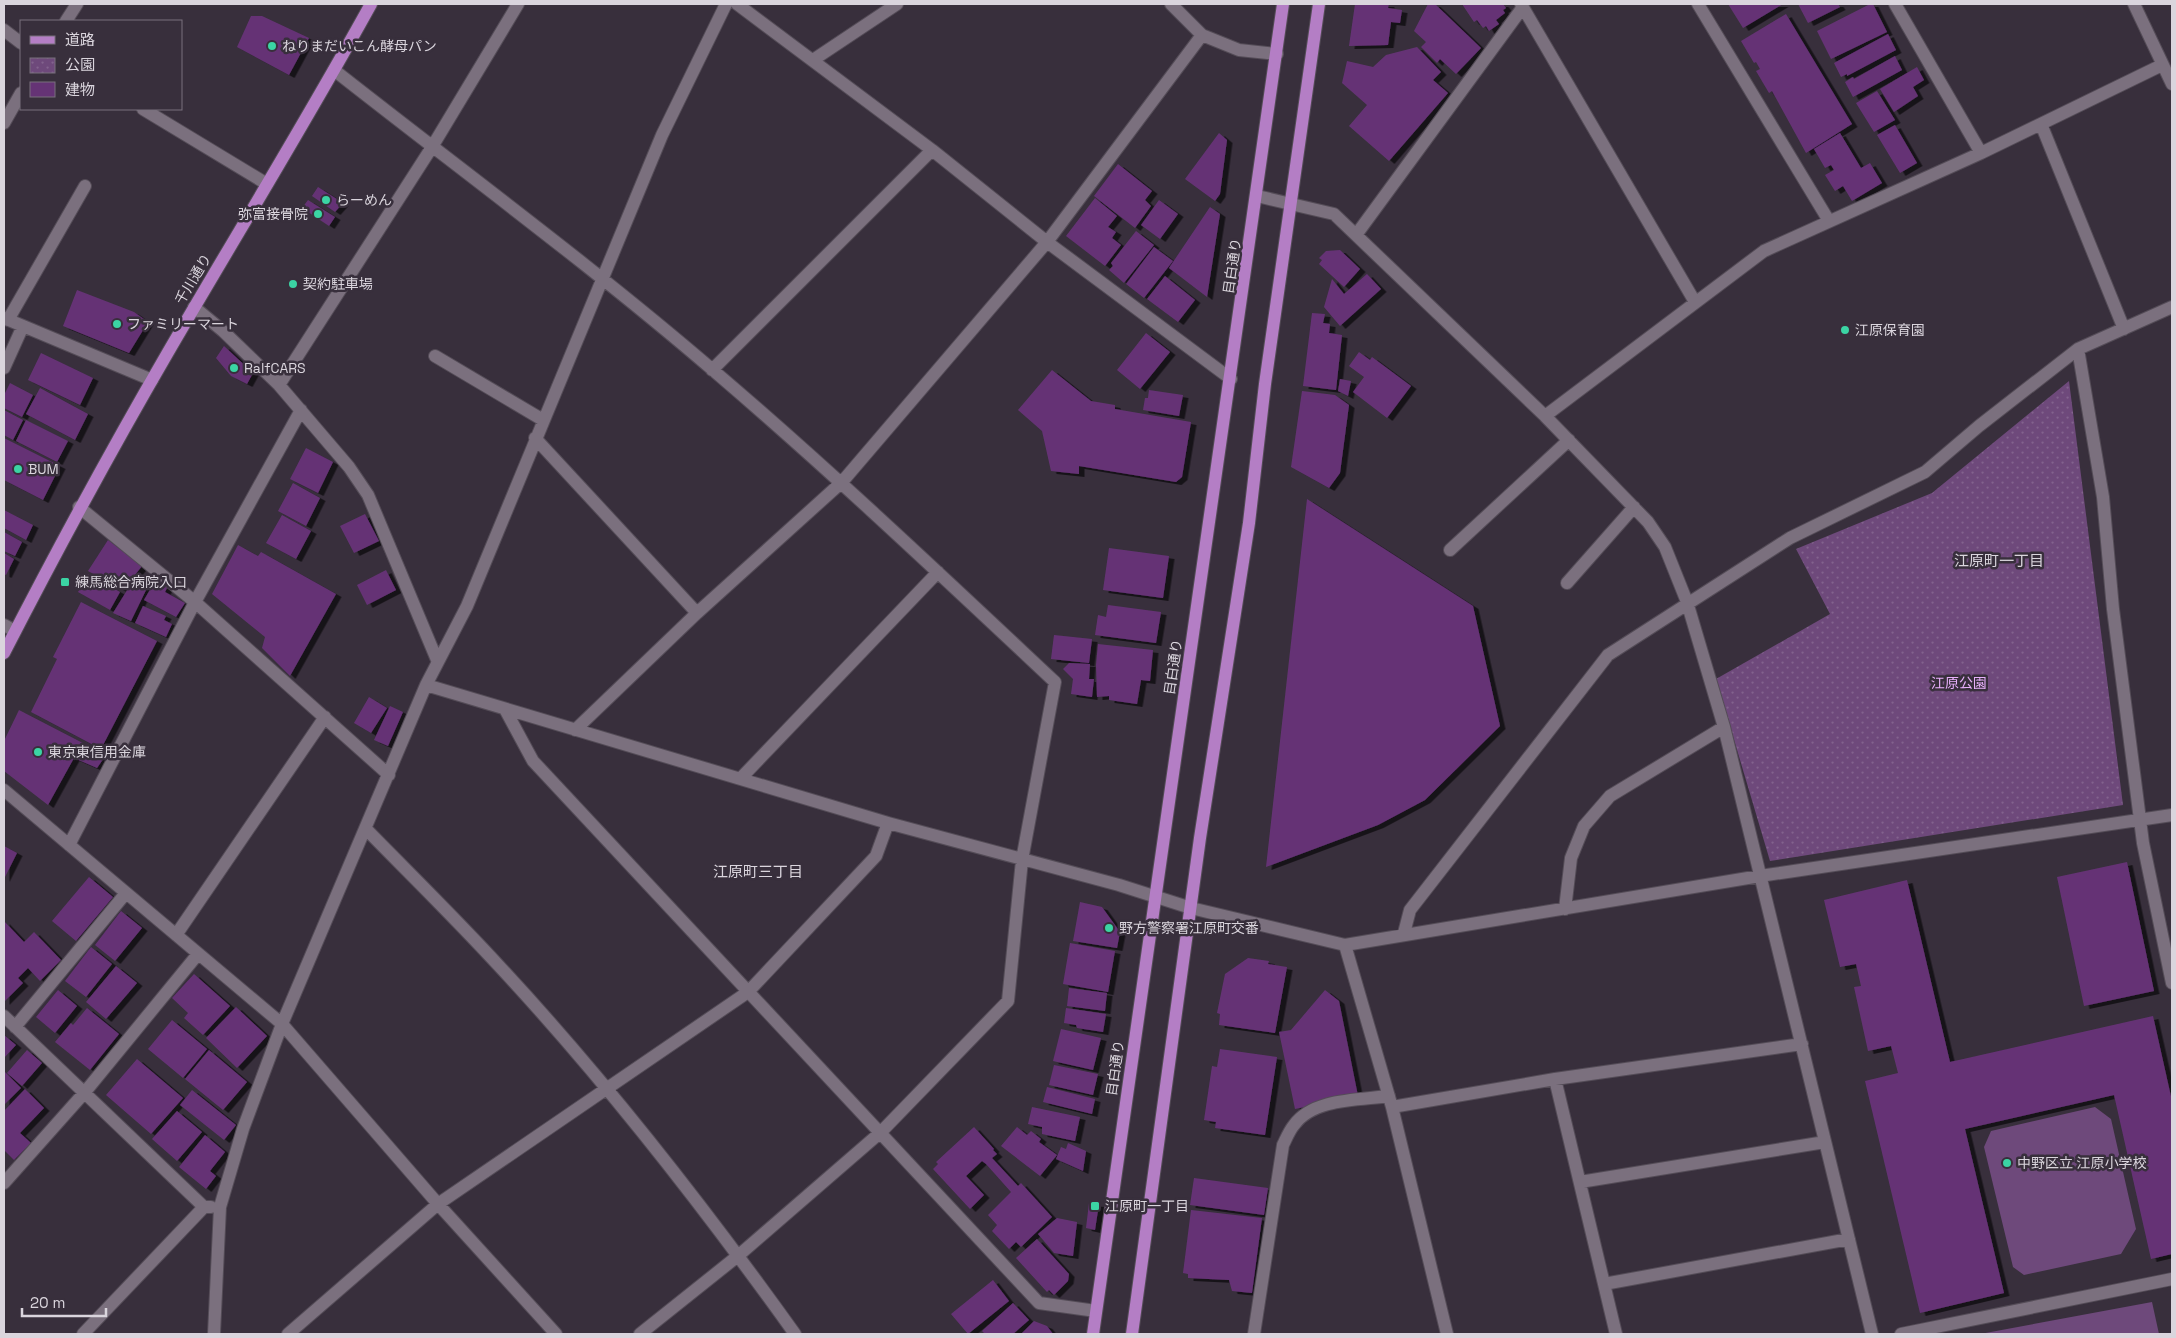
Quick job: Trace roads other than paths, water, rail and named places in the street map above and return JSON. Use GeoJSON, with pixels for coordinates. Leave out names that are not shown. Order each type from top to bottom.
{"type":"FeatureCollection","features":[{"type":"Feature","properties":{"kind":"main road","name":"千川通り"},"geometry":{"type":"LineString","coordinates":[[4,653],[9,628],[371,4]]}},
{"type":"Feature","properties":{"kind":"main road","name":"目白通り"},"geometry":{"type":"LineString","coordinates":[[1093,1334],[1154,897],[1231,379],[1283,4]]}},
{"type":"Feature","properties":{"kind":"main road"},"geometry":{"type":"LineString","coordinates":[[1132,1334],[1191,908],[1249,523],[1264,384],[1319,4]]}},
{"type":"Feature","properties":{"kind":"street"},"geometry":{"type":"LineString","coordinates":[[67,20],[77,4]]}},
{"type":"Feature","properties":{"kind":"street"},"geometry":{"type":"LineString","coordinates":[[279,385],[432,147],[518,4]]}},
{"type":"Feature","properties":{"kind":"street"},"geometry":{"type":"LineString","coordinates":[[214,1334],[220,1207],[244,1129],[282,1024],[437,660],[467,606],[600,279],[662,135],[726,4]]}},
{"type":"Feature","properties":{"kind":"street"},"geometry":{"type":"LineString","coordinates":[[737,4],[932,150],[1047,242],[1231,379]]}},
{"type":"Feature","properties":{"kind":"street"},"geometry":{"type":"LineString","coordinates":[[813,60],[897,4]]}},
{"type":"Feature","properties":{"kind":"street"},"geometry":{"type":"LineString","coordinates":[[1171,4],[1202,35],[1239,50],[1277,54]]}},
{"type":"Feature","properties":{"kind":"street"},"geometry":{"type":"LineString","coordinates":[[1698,4],[1828,221]]}},
{"type":"Feature","properties":{"kind":"street"},"geometry":{"type":"LineString","coordinates":[[1895,4],[1981,153]]}},
{"type":"Feature","properties":{"kind":"street"},"geometry":{"type":"LineString","coordinates":[[2134,4],[2172,84]]}},
{"type":"Feature","properties":{"kind":"street"},"geometry":{"type":"LineString","coordinates":[[1356,235],[1522,5],[1696,302]]}},
{"type":"Feature","properties":{"kind":"street"},"geometry":{"type":"LineString","coordinates":[[4,30],[20,42]]}},
{"type":"Feature","properties":{"kind":"street"},"geometry":{"type":"LineString","coordinates":[[574,730],[697,613],[842,482],[1047,242],[1202,35]]}},
{"type":"Feature","properties":{"kind":"street"},"geometry":{"type":"LineString","coordinates":[[1545,416],[1764,250],[1981,153],[2162,65]]}},
{"type":"Feature","properties":{"kind":"street"},"geometry":{"type":"LineString","coordinates":[[334,70],[600,279],[712,370],[842,482],[1055,682],[1022,860],[1008,1001],[881,1132],[739,1255],[640,1334]]}},
{"type":"Feature","properties":{"kind":"street"},"geometry":{"type":"LineString","coordinates":[[4,123],[20,95]]}},
{"type":"Feature","properties":{"kind":"street"},"geometry":{"type":"LineString","coordinates":[[145,110],[266,184]]}},
{"type":"Feature","properties":{"kind":"street"},"geometry":{"type":"LineString","coordinates":[[2041,124],[2124,329]]}},
{"type":"Feature","properties":{"kind":"street"},"geometry":{"type":"LineString","coordinates":[[712,370],[932,150]]}},
{"type":"Feature","properties":{"kind":"street"},"geometry":{"type":"LineString","coordinates":[[86,186],[6,319],[152,380]]}},
{"type":"Feature","properties":{"kind":"street"},"geometry":{"type":"LineString","coordinates":[[1257,196],[1290,202],[1334,214],[1569,440],[1648,522],[1665,547],[1687,602],[1724,727],[1872,1334]]}},
{"type":"Feature","properties":{"kind":"street"},"geometry":{"type":"LineString","coordinates":[[194,307],[224,331],[279,385],[349,467],[368,495],[437,660]]}},
{"type":"Feature","properties":{"kind":"street"},"geometry":{"type":"LineString","coordinates":[[1404,933],[1410,910],[1608,655],[1687,602],[1790,538],[1924,472],[2078,348],[2172,307]]}},
{"type":"Feature","properties":{"kind":"street"},"geometry":{"type":"LineString","coordinates":[[4,368],[23,326]]}},
{"type":"Feature","properties":{"kind":"street"},"geometry":{"type":"LineString","coordinates":[[2078,348],[2103,496],[2113,609],[2140,820],[2172,983]]}},
{"type":"Feature","properties":{"kind":"street"},"geometry":{"type":"LineString","coordinates":[[435,356],[543,420]]}},
{"type":"Feature","properties":{"kind":"street"},"geometry":{"type":"LineString","coordinates":[[69,845],[195,602],[302,410]]}},
{"type":"Feature","properties":{"kind":"street"},"geometry":{"type":"LineString","coordinates":[[535,438],[697,613]]}},
{"type":"Feature","properties":{"kind":"street"},"geometry":{"type":"LineString","coordinates":[[1450,550],[1569,440]]}},
{"type":"Feature","properties":{"kind":"street"},"geometry":{"type":"LineString","coordinates":[[79,507],[195,602],[389,775]]}},
{"type":"Feature","properties":{"kind":"street"},"geometry":{"type":"LineString","coordinates":[[1567,583],[1634,507]]}},
{"type":"Feature","properties":{"kind":"street"},"geometry":{"type":"LineString","coordinates":[[740,778],[938,572]]}},
{"type":"Feature","properties":{"kind":"street"},"geometry":{"type":"LineString","coordinates":[[426,685],[506,711],[740,778],[888,823],[1119,885],[1191,908],[1345,945],[1404,933],[1565,909],[1760,876],[2172,815]]}},
{"type":"Feature","properties":{"kind":"street"},"geometry":{"type":"LineString","coordinates":[[506,711],[533,760],[1039,1303],[1096,1311]]}},
{"type":"Feature","properties":{"kind":"street"},"geometry":{"type":"LineString","coordinates":[[176,935],[324,717]]}},
{"type":"Feature","properties":{"kind":"street"},"geometry":{"type":"LineString","coordinates":[[1565,909],[1571,858],[1584,826],[1610,796],[1724,727]]}},
{"type":"Feature","properties":{"kind":"street"},"geometry":{"type":"LineString","coordinates":[[4,790],[282,1024],[438,1204],[556,1334]]}},
{"type":"Feature","properties":{"kind":"street"},"geometry":{"type":"LineString","coordinates":[[289,1334],[438,1204],[748,992],[876,856],[888,823]]}},
{"type":"Feature","properties":{"kind":"street"},"geometry":{"type":"LineString","coordinates":[[366,829],[500,968],[606,1088],[739,1255],[795,1334]]}},
{"type":"Feature","properties":{"kind":"street"},"geometry":{"type":"LineString","coordinates":[[15,1027],[126,892]]}},
{"type":"Feature","properties":{"kind":"street"},"geometry":{"type":"LineString","coordinates":[[1345,945],[1391,1101],[1447,1334]]}},
{"type":"Feature","properties":{"kind":"street"},"geometry":{"type":"LineString","coordinates":[[4,1183],[85,1092],[198,954]]}},
{"type":"Feature","properties":{"kind":"street"},"geometry":{"type":"LineString","coordinates":[[4,1016],[204,1207],[220,1207]]}},
{"type":"Feature","properties":{"kind":"street"},"geometry":{"type":"LineString","coordinates":[[1254,1334],[1283,1146],[1294,1124],[1311,1111],[1333,1103],[1391,1101],[1802,1044]]}},
{"type":"Feature","properties":{"kind":"street"},"geometry":{"type":"LineString","coordinates":[[1555,1079],[1616,1334]]}},
{"type":"Feature","properties":{"kind":"street"},"geometry":{"type":"LineString","coordinates":[[1580,1182],[1826,1142]]}},
{"type":"Feature","properties":{"kind":"street"},"geometry":{"type":"LineString","coordinates":[[83,1334],[204,1207]]}},
{"type":"Feature","properties":{"kind":"street"},"geometry":{"type":"LineString","coordinates":[[1604,1284],[1849,1238]]}},
{"type":"Feature","properties":{"kind":"street"},"geometry":{"type":"LineString","coordinates":[[1901,1334],[2172,1279]]}},
{"type":"Feature","properties":{"kind":"place","name":"ねりまだいこん酵母パン"},"geometry":{"type":"Point","coordinates":[272,46]}},
{"type":"Feature","properties":{"kind":"place","name":"らーめん"},"geometry":{"type":"Point","coordinates":[326,200]}},
{"type":"Feature","properties":{"kind":"place","name":"弥富接骨院"},"geometry":{"type":"Point","coordinates":[318,214]}},
{"type":"Feature","properties":{"kind":"place","name":"契約駐車場"},"geometry":{"type":"Point","coordinates":[293,284]}},
{"type":"Feature","properties":{"kind":"place","name":"ファミリーマート"},"geometry":{"type":"Point","coordinates":[117,324]}},
{"type":"Feature","properties":{"kind":"place","name":"江原保育園"},"geometry":{"type":"Point","coordinates":[1845,330]}},
{"type":"Feature","properties":{"kind":"place","name":"RalfCARS"},"geometry":{"type":"Point","coordinates":[234,368]}},
{"type":"Feature","properties":{"kind":"place","name":"BUM"},"geometry":{"type":"Point","coordinates":[18,469]}},
{"type":"Feature","properties":{"kind":"place","name":"練馬総合病院入口"},"geometry":{"type":"Point","coordinates":[65,582]}},
{"type":"Feature","properties":{"kind":"place","name":"東京東信用金庫"},"geometry":{"type":"Point","coordinates":[38,752]}},
{"type":"Feature","properties":{"kind":"place","name":"野方警察署江原町交番"},"geometry":{"type":"Point","coordinates":[1109,928]}},
{"type":"Feature","properties":{"kind":"place","name":"中野区立 江原小学校"},"geometry":{"type":"Point","coordinates":[2007,1163]}},
{"type":"Feature","properties":{"kind":"place","name":"江原町一丁目"},"geometry":{"type":"Point","coordinates":[1095,1206]}},
{"type":"Feature","properties":{"kind":"district","name":"江原町一丁目"},"geometry":{"type":"Point","coordinates":[1999,561]}},
{"type":"Feature","properties":{"kind":"district","name":"江原町三丁目"},"geometry":{"type":"Point","coordinates":[758,872]}},
{"type":"Feature","properties":{"kind":"park label","name":"江原公園"},"geometry":{"type":"Point","coordinates":[1959,683]}}]}
